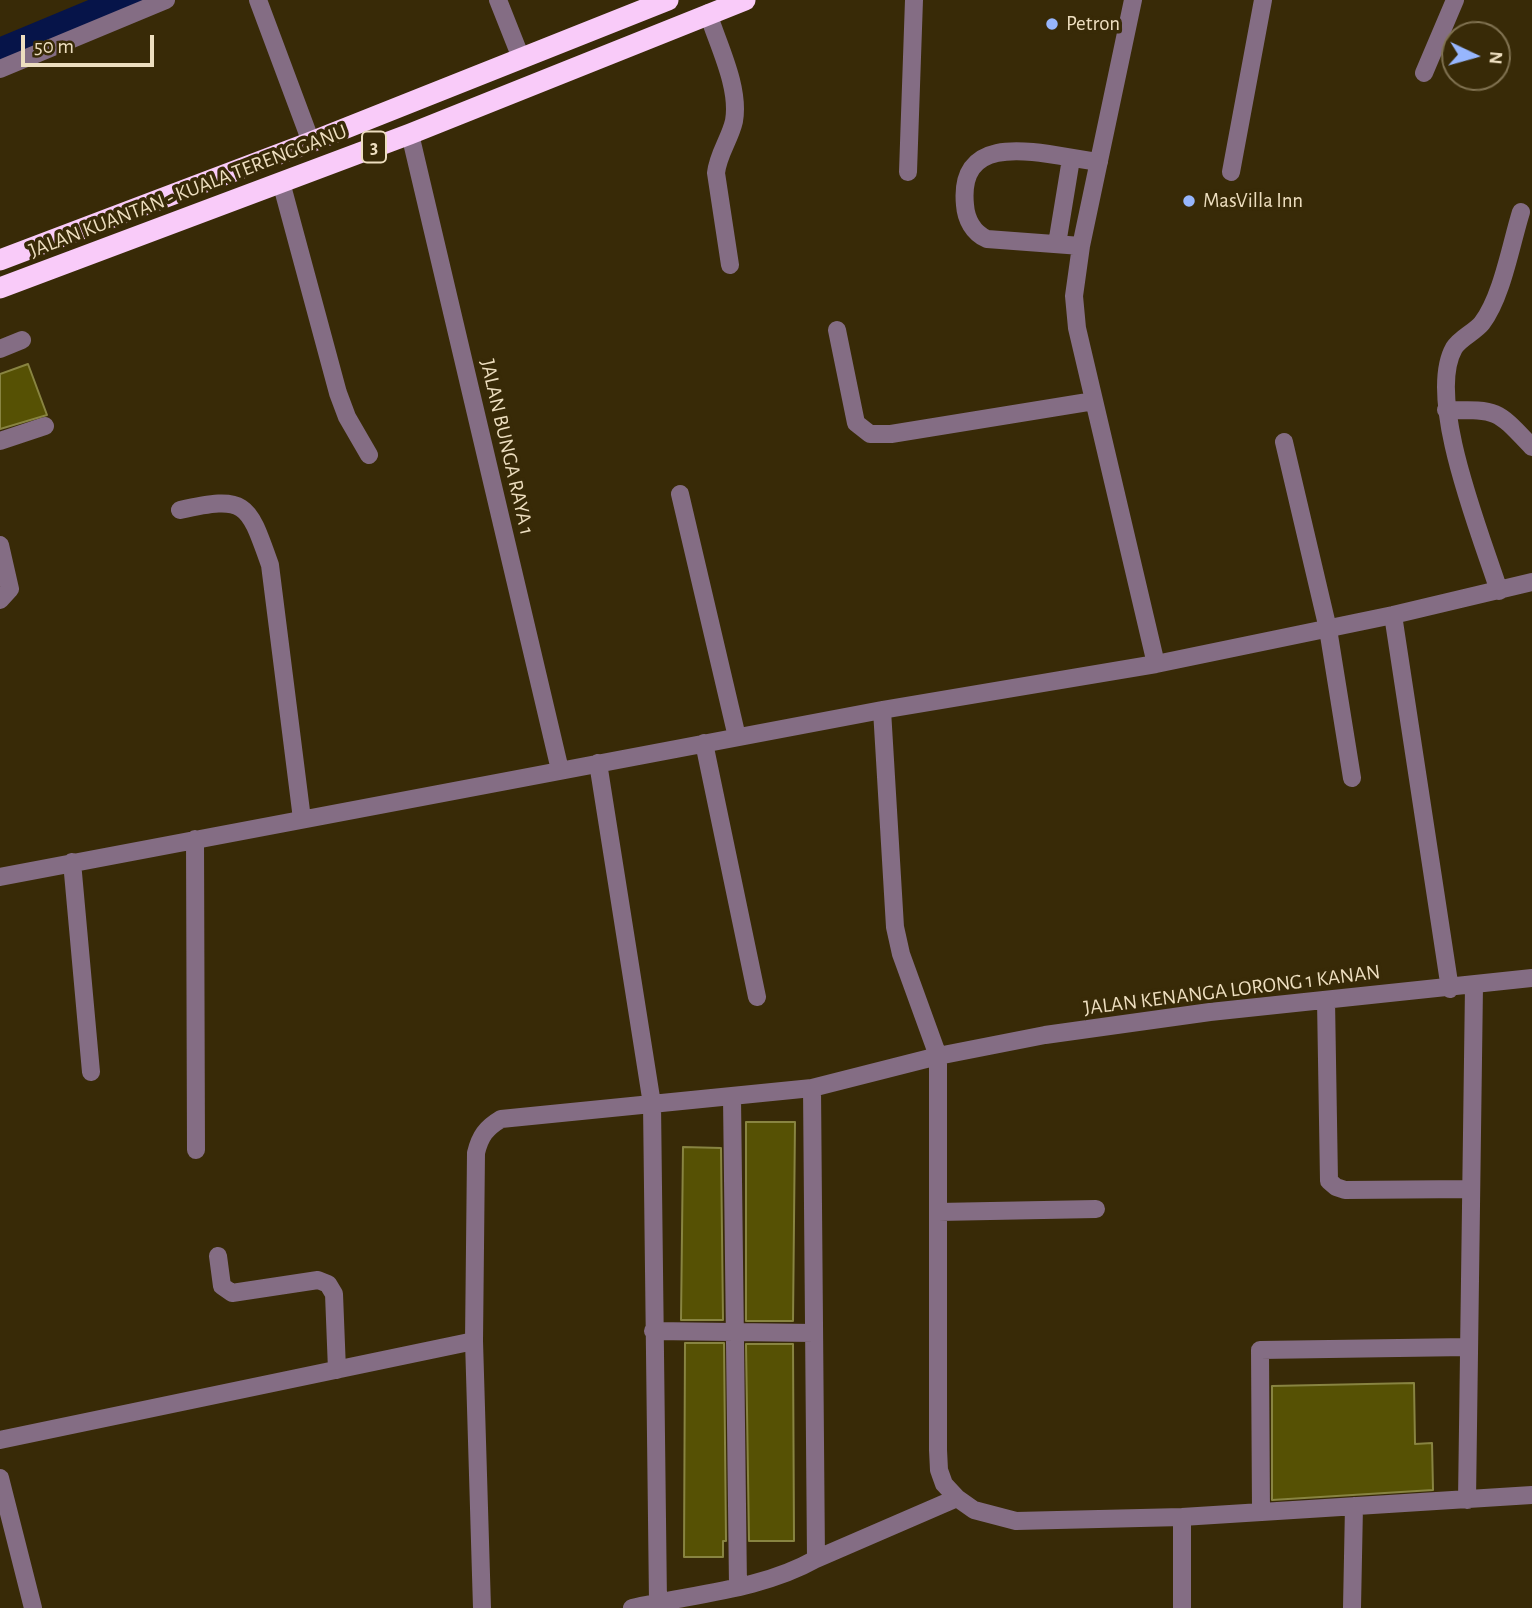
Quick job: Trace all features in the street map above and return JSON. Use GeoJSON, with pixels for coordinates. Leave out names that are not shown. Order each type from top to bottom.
{"type":"FeatureCollection","features":[{"type":"Feature","properties":{"kind":"highway","name":"JALAN KUANTAN - KUALA TERENGGANU"},"geometry":{"type":"LineString","coordinates":[[0,260],[311,142],[668,0]]}},
{"type":"Feature","properties":{"kind":"highway","name":"JALAN KUANTAN - KUALA TERENGGANU"},"geometry":{"type":"LineString","coordinates":[[0,288],[410,134],[744,0]]}},
{"type":"Feature","properties":{"kind":"street"},"geometry":{"type":"LineString","coordinates":[[0,69],[166,0]]}},
{"type":"Feature","properties":{"kind":"street"},"geometry":{"type":"LineString","coordinates":[[258,0],[311,142]]}},
{"type":"Feature","properties":{"kind":"street"},"geometry":{"type":"LineString","coordinates":[[498,0],[521,58]]}},
{"type":"Feature","properties":{"kind":"street"},"geometry":{"type":"LineString","coordinates":[[908,172],[914,0]]}},
{"type":"Feature","properties":{"kind":"street"},"geometry":{"type":"LineString","coordinates":[[1133,0],[1081,246],[1074,296],[1077,328],[1156,664]]}},
{"type":"Feature","properties":{"kind":"street"},"geometry":{"type":"LineString","coordinates":[[1231,172],[1263,0]]}},
{"type":"Feature","properties":{"kind":"street"},"geometry":{"type":"LineString","coordinates":[[1424,73],[1455,0]]}},
{"type":"Feature","properties":{"kind":"street"},"geometry":{"type":"LineString","coordinates":[[708,13],[733,90],[734,121],[718,159],[716,173],[730,265]]}},
{"type":"Feature","properties":{"kind":"street","name":"JALAN BUNGA RAYA 1"},"geometry":{"type":"LineString","coordinates":[[410,134],[560,770]]}},
{"type":"Feature","properties":{"kind":"street"},"geometry":{"type":"LineString","coordinates":[[1081,246],[987,239],[979,236],[969,220],[965,205],[967,177],[979,157],[1001,150],[1098,162]]}},
{"type":"Feature","properties":{"kind":"street"},"geometry":{"type":"LineString","coordinates":[[1057,244],[1071,159]]}},
{"type":"Feature","properties":{"kind":"street"},"geometry":{"type":"LineString","coordinates":[[281,182],[338,393],[369,455]]}},
{"type":"Feature","properties":{"kind":"street"},"geometry":{"type":"LineString","coordinates":[[1499,591],[1449,433],[1446,384],[1454,348],[1481,324],[1492,306],[1521,212]]}},
{"type":"Feature","properties":{"kind":"street"},"geometry":{"type":"LineString","coordinates":[[837,330],[856,423],[870,434],[891,434],[1094,401]]}},
{"type":"Feature","properties":{"kind":"street"},"geometry":{"type":"LineString","coordinates":[[0,349],[23,340]]}},
{"type":"Feature","properties":{"kind":"street"},"geometry":{"type":"LineString","coordinates":[[1447,410],[1483,410],[1501,415],[1532,447]]}},
{"type":"Feature","properties":{"kind":"street"},"geometry":{"type":"LineString","coordinates":[[0,441],[45,426]]}},
{"type":"Feature","properties":{"kind":"street"},"geometry":{"type":"LineString","coordinates":[[1284,442],[1328,629],[1353,778]]}},
{"type":"Feature","properties":{"kind":"street"},"geometry":{"type":"LineString","coordinates":[[680,495],[737,737]]}},
{"type":"Feature","properties":{"kind":"street"},"geometry":{"type":"LineString","coordinates":[[180,510],[227,501],[238,505],[248,514],[259,534],[270,565],[302,819]]}},
{"type":"Feature","properties":{"kind":"street"},"geometry":{"type":"LineString","coordinates":[[0,545],[10,589],[0,600]]}},
{"type":"Feature","properties":{"kind":"street"},"geometry":{"type":"LineString","coordinates":[[0,877],[881,710],[1156,664],[1393,615],[1532,582]]}},
{"type":"Feature","properties":{"kind":"street"},"geometry":{"type":"LineString","coordinates":[[1393,615],[1450,989]]}},
{"type":"Feature","properties":{"kind":"street"},"geometry":{"type":"LineString","coordinates":[[881,710],[895,927],[938,1056],[939,1470],[944,1484],[957,1499],[983,1514],[1016,1521],[1182,1517],[1532,1495]]}},
{"type":"Feature","properties":{"kind":"street"},"geometry":{"type":"LineString","coordinates":[[704,743],[757,997]]}},
{"type":"Feature","properties":{"kind":"street"},"geometry":{"type":"LineString","coordinates":[[598,763],[652,1104],[658,1602]]}},
{"type":"Feature","properties":{"kind":"street"},"geometry":{"type":"LineString","coordinates":[[195,839],[196,1150]]}},
{"type":"Feature","properties":{"kind":"street"},"geometry":{"type":"LineString","coordinates":[[72,862],[91,1072]]}},
{"type":"Feature","properties":{"kind":"street","name":"JALAN KENANGA LORONG 1 KANAN"},"geometry":{"type":"LineString","coordinates":[[482,1608],[474,1341],[476,1153],[484,1132],[501,1119],[812,1088],[938,1056],[1045,1035],[1532,978]]}},
{"type":"Feature","properties":{"kind":"street"},"geometry":{"type":"LineString","coordinates":[[1467,1500],[1474,986]]}},
{"type":"Feature","properties":{"kind":"street"},"geometry":{"type":"LineString","coordinates":[[1326,1000],[1329,1181],[1345,1190],[1470,1189]]}},
{"type":"Feature","properties":{"kind":"street"},"geometry":{"type":"LineString","coordinates":[[812,1088],[816,1559]]}},
{"type":"Feature","properties":{"kind":"street"},"geometry":{"type":"LineString","coordinates":[[732,1098],[738,1586]]}},
{"type":"Feature","properties":{"kind":"street"},"geometry":{"type":"LineString","coordinates":[[938,1212],[1096,1209]]}},
{"type":"Feature","properties":{"kind":"street"},"geometry":{"type":"LineString","coordinates":[[218,1256],[222,1286],[232,1293],[318,1280],[328,1284],[334,1294],[337,1370]]}},
{"type":"Feature","properties":{"kind":"street"},"geometry":{"type":"LineString","coordinates":[[653,1331],[814,1333]]}},
{"type":"Feature","properties":{"kind":"street"},"geometry":{"type":"LineString","coordinates":[[0,1440],[474,1341]]}},
{"type":"Feature","properties":{"kind":"street"},"geometry":{"type":"LineString","coordinates":[[1261,1512],[1260,1350],[1468,1347]]}},
{"type":"Feature","properties":{"kind":"street"},"geometry":{"type":"LineString","coordinates":[[0,1478],[33,1608]]}},
{"type":"Feature","properties":{"kind":"street"},"geometry":{"type":"LineString","coordinates":[[632,1608],[783,1574],[957,1499]]}},
{"type":"Feature","properties":{"kind":"street"},"geometry":{"type":"LineString","coordinates":[[1352,1608],[1354,1506]]}},
{"type":"Feature","properties":{"kind":"street"},"geometry":{"type":"LineString","coordinates":[[1182,1517],[1182,1608]]}},
{"type":"Feature","properties":{"kind":"building"},"geometry":{"type":"Polygon","coordinates":[[[28,364],[47,415],[0,429],[0,374],[28,364]]]}},
{"type":"Feature","properties":{"kind":"building"},"geometry":{"type":"Polygon","coordinates":[[[746,1122],[795,1122],[793,1321],[746,1321],[746,1122]]]}},
{"type":"Feature","properties":{"kind":"building"},"geometry":{"type":"Polygon","coordinates":[[[683,1147],[721,1148],[723,1320],[681,1320],[683,1147]]]}},
{"type":"Feature","properties":{"kind":"building"},"geometry":{"type":"Polygon","coordinates":[[[685,1343],[724,1343],[726,1541],[723,1541],[723,1557],[684,1557],[685,1343]]]}},
{"type":"Feature","properties":{"kind":"building"},"geometry":{"type":"Polygon","coordinates":[[[746,1344],[793,1344],[794,1541],[749,1541],[746,1344]]]}},
{"type":"Feature","properties":{"kind":"building"},"geometry":{"type":"Polygon","coordinates":[[[1414,1383],[1415,1444],[1432,1443],[1433,1490],[1272,1500],[1272,1386],[1414,1383]]]}},
{"type":"Feature","properties":{"kind":"waterway"},"geometry":{"type":"LineString","coordinates":[[0,54],[130,0]]}},
{"type":"Feature","properties":{"kind":"place","name":"Petron"},"geometry":{"type":"Point","coordinates":[1052,24]}},
{"type":"Feature","properties":{"kind":"place","name":"MasVilla Inn"},"geometry":{"type":"Point","coordinates":[1189,201]}}]}
